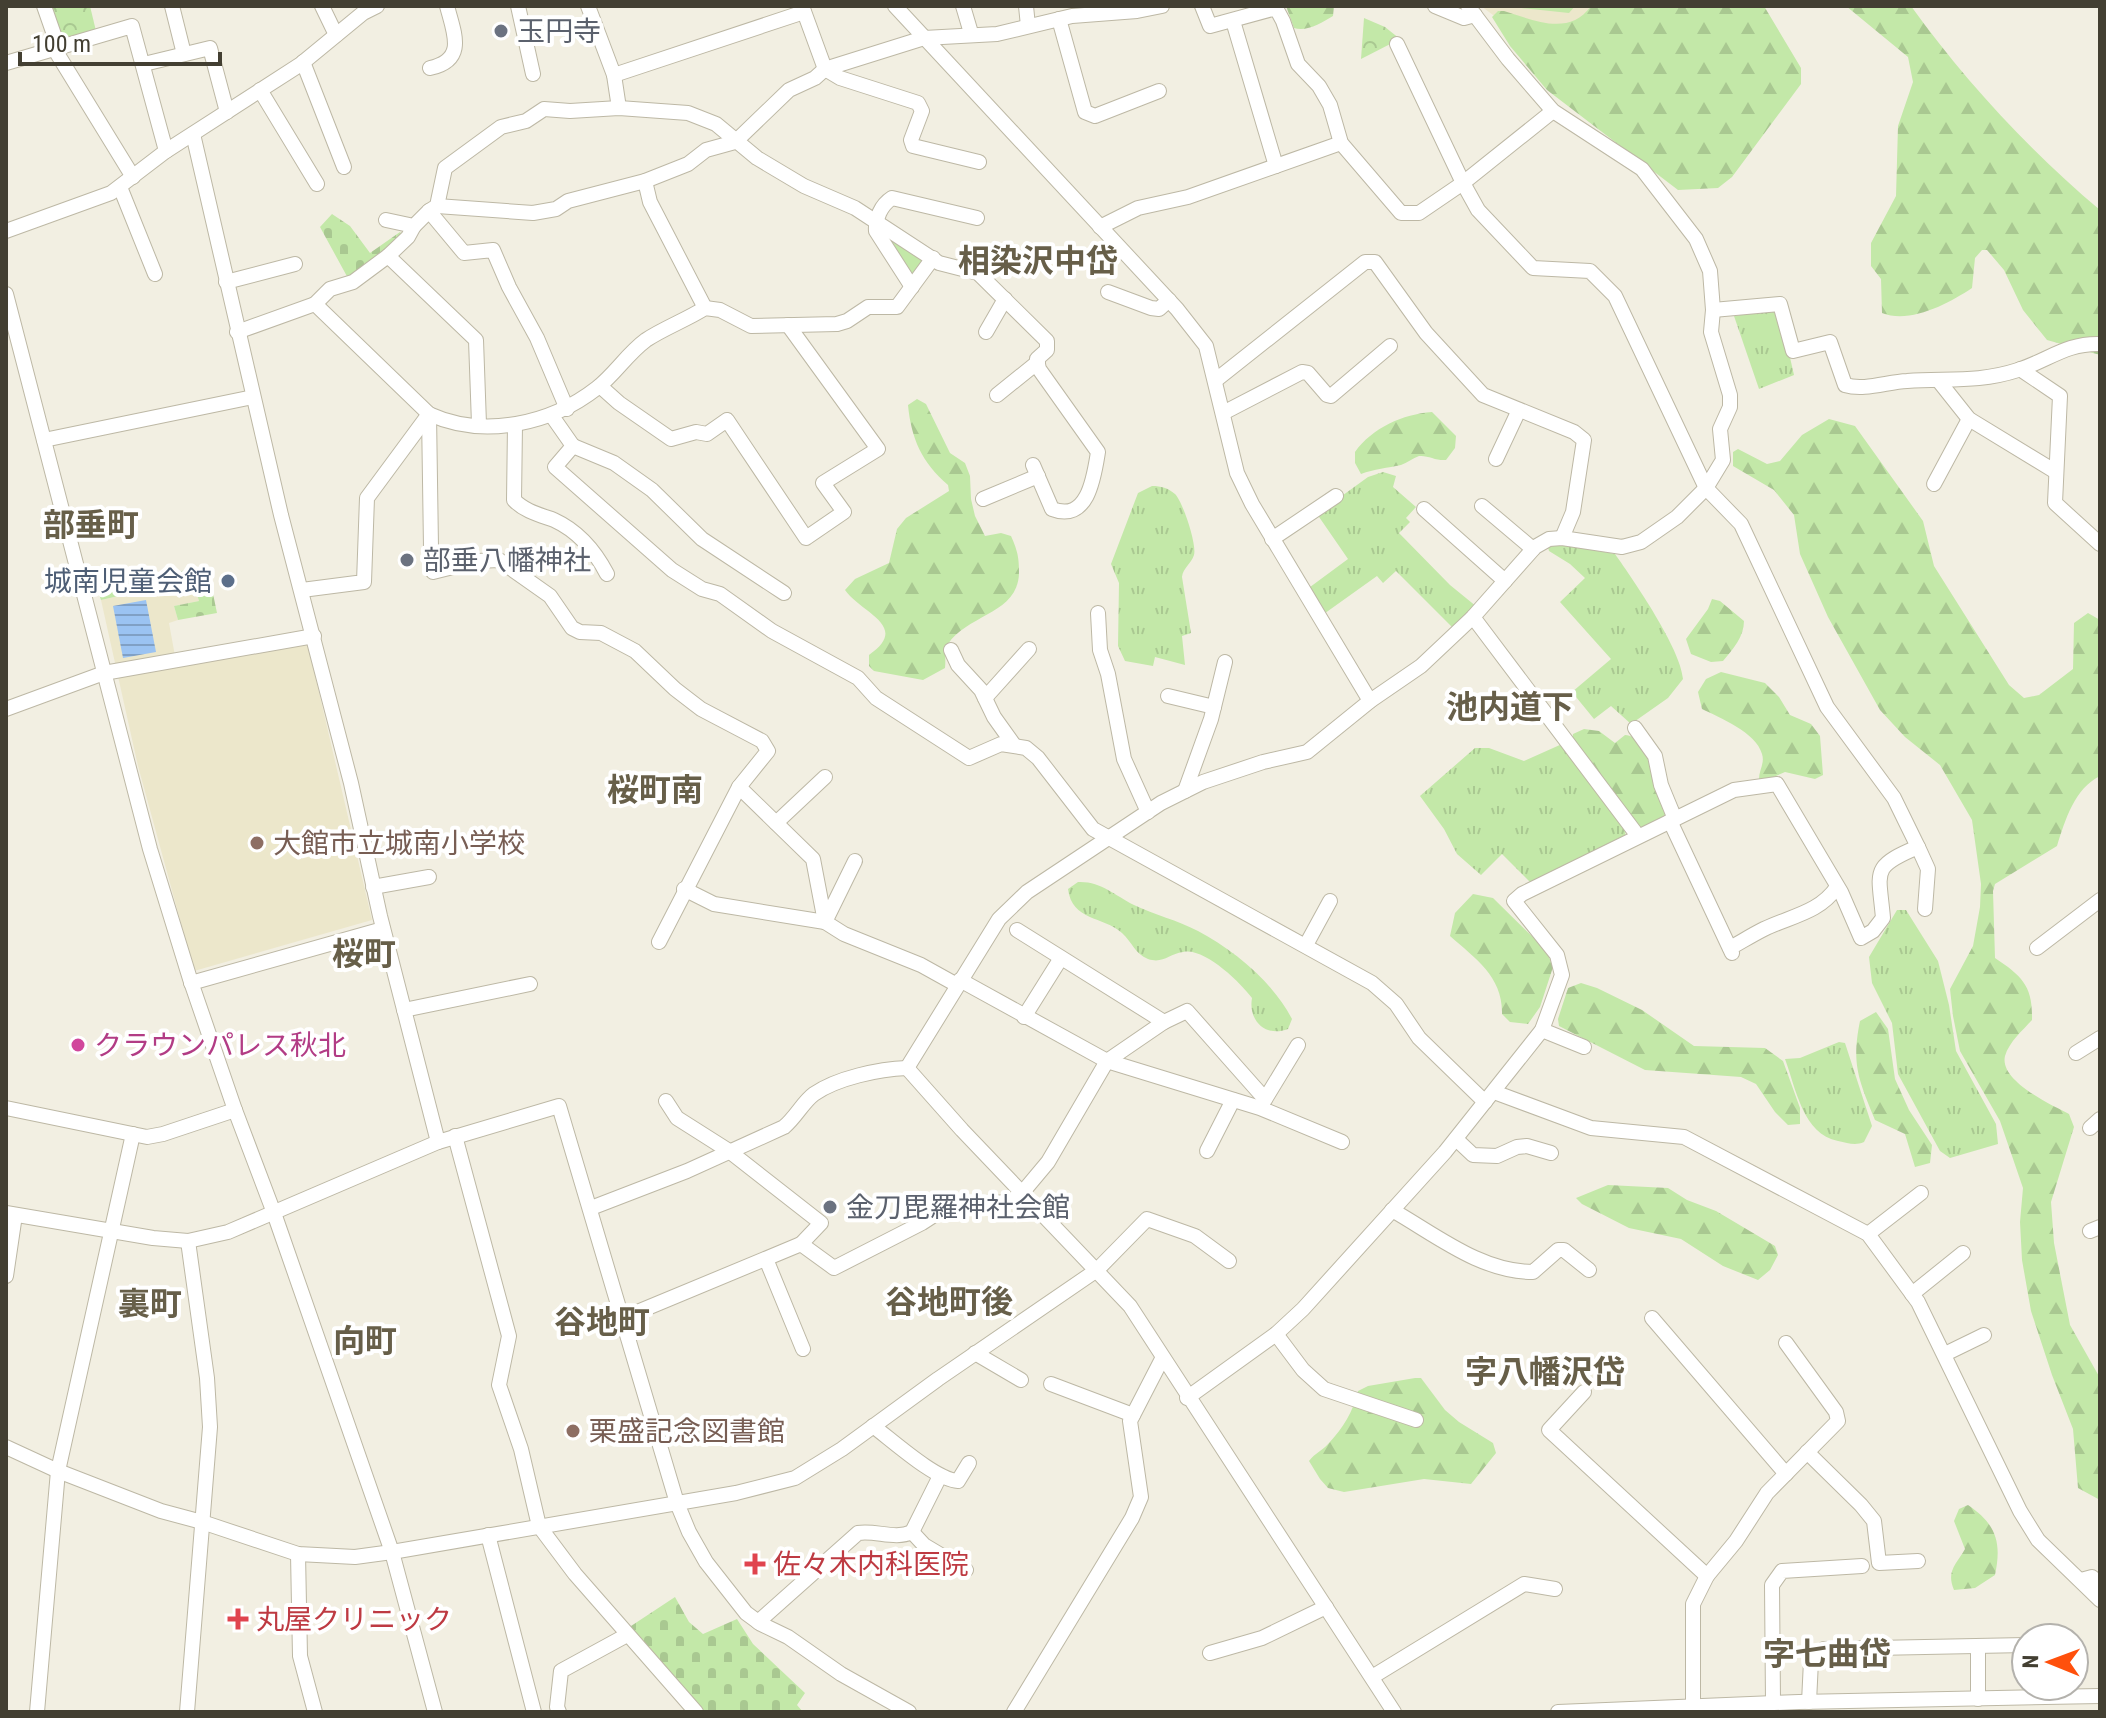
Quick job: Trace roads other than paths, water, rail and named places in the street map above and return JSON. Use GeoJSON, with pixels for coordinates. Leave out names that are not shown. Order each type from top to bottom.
{"type":"FeatureCollection","features":[{"type":"Feature","properties":{"kind":"street"},"geometry":{"type":"LineString","coordinates":[[44,6],[57,50],[133,177]]}},
{"type":"Feature","properties":{"kind":"street"},"geometry":{"type":"LineString","coordinates":[[172,6],[184,54]]}},
{"type":"Feature","properties":{"kind":"street"},"geometry":{"type":"LineString","coordinates":[[322,6],[336,35]]}},
{"type":"Feature","properties":{"kind":"street"},"geometry":{"type":"LineString","coordinates":[[6,231],[111,193],[166,151],[303,62],[363,13],[377,6]]}},
{"type":"Feature","properties":{"kind":"street"},"geometry":{"type":"LineString","coordinates":[[430,68],[444,65],[453,55],[456,42],[447,6]]}},
{"type":"Feature","properties":{"kind":"street"},"geometry":{"type":"LineString","coordinates":[[518,6],[533,74]]}},
{"type":"Feature","properties":{"kind":"street"},"geometry":{"type":"LineString","coordinates":[[588,6],[614,75],[619,108]]}},
{"type":"Feature","properties":{"kind":"street"},"geometry":{"type":"LineString","coordinates":[[895,6],[1169,300],[1206,346],[1237,473],[1272,539],[1370,701]]}},
{"type":"Feature","properties":{"kind":"street"},"geometry":{"type":"LineString","coordinates":[[963,6],[971,33]]}},
{"type":"Feature","properties":{"kind":"street"},"geometry":{"type":"LineString","coordinates":[[1026,6],[1028,26]]}},
{"type":"Feature","properties":{"kind":"street"},"geometry":{"type":"LineString","coordinates":[[433,208],[533,213],[556,209],[568,201],[645,181],[688,164],[706,150],[735,142],[770,112],[789,90],[815,78],[825,69],[924,38],[971,33],[997,34],[1059,19],[1162,6]]}},
{"type":"Feature","properties":{"kind":"street"},"geometry":{"type":"LineString","coordinates":[[1202,6],[1210,26],[1276,8],[1298,64],[1319,86],[1330,105],[1341,143],[1401,213],[1419,213],[1463,183],[1553,111]]}},
{"type":"Feature","properties":{"kind":"street"},"geometry":{"type":"LineString","coordinates":[[907,1068],[999,919],[1027,892],[1185,791],[1263,762],[1307,752],[1370,701],[1421,666],[1473,617],[1533,549],[1549,539],[1562,538],[1622,547],[1641,542],[1677,517],[1706,488],[1723,460],[1720,429],[1730,407],[1730,395],[1711,332],[1710,271],[1696,239],[1642,169],[1553,111],[1471,10],[1464,18],[1435,6]]}},
{"type":"Feature","properties":{"kind":"street"},"geometry":{"type":"LineString","coordinates":[[614,75],[803,9],[825,69],[840,78],[918,103],[922,111],[911,140],[913,146],[979,162]]}},
{"type":"Feature","properties":{"kind":"street"},"geometry":{"type":"LineString","coordinates":[[1059,19],[1085,112],[1095,116],[1159,91]]}},
{"type":"Feature","properties":{"kind":"street"},"geometry":{"type":"LineString","coordinates":[[1233,21],[1276,166]]}},
{"type":"Feature","properties":{"kind":"street"},"geometry":{"type":"LineString","coordinates":[[6,63],[132,26],[166,151]]}},
{"type":"Feature","properties":{"kind":"street"},"geometry":{"type":"LineString","coordinates":[[1397,44],[1478,210],[1533,268],[1590,271],[1615,296],[1706,488],[1741,524],[1827,707],[1894,798],[1928,869],[1925,909]]}},
{"type":"Feature","properties":{"kind":"street"},"geometry":{"type":"LineString","coordinates":[[144,64],[210,48],[227,112]]}},
{"type":"Feature","properties":{"kind":"street"},"geometry":{"type":"LineString","coordinates":[[303,62],[344,167]]}},
{"type":"Feature","properties":{"kind":"street"},"geometry":{"type":"LineString","coordinates":[[260,90],[317,184]]}},
{"type":"Feature","properties":{"kind":"street"},"geometry":{"type":"LineString","coordinates":[[237,332],[315,304],[330,289],[353,282],[388,256],[433,208],[445,168],[501,127],[526,121],[544,109],[619,108],[688,113],[716,124],[735,142],[804,186],[855,208],[939,263],[978,273],[1047,341],[1047,350],[1037,359],[1039,369],[1098,452],[1095,476],[1086,502],[1062,512],[1052,509],[1036,470],[983,499]]}},
{"type":"Feature","properties":{"kind":"street"},"geometry":{"type":"LineString","coordinates":[[193,134],[237,332],[438,1142]]}},
{"type":"Feature","properties":{"kind":"street"},"geometry":{"type":"LineString","coordinates":[[1100,227],[1138,208],[1188,197],[1341,143]]}},
{"type":"Feature","properties":{"kind":"street"},"geometry":{"type":"LineString","coordinates":[[645,181],[650,202],[705,308]]}},
{"type":"Feature","properties":{"kind":"street"},"geometry":{"type":"LineString","coordinates":[[120,187],[155,274]]}},
{"type":"Feature","properties":{"kind":"street"},"geometry":{"type":"LineString","coordinates":[[912,287],[876,231],[875,221],[887,201],[892,198],[977,218]]}},
{"type":"Feature","properties":{"kind":"street"},"geometry":{"type":"LineString","coordinates":[[433,208],[464,253],[493,250],[537,338],[567,409]]}},
{"type":"Feature","properties":{"kind":"street"},"geometry":{"type":"LineString","coordinates":[[386,220],[414,226]]}},
{"type":"Feature","properties":{"kind":"street"},"geometry":{"type":"LineString","coordinates":[[978,273],[1039,254]]}},
{"type":"Feature","properties":{"kind":"street"},"geometry":{"type":"LineString","coordinates":[[388,256],[476,340],[479,424]]}},
{"type":"Feature","properties":{"kind":"street"},"geometry":{"type":"LineString","coordinates":[[315,304],[429,414],[446,421],[515,425],[567,409],[600,386],[623,359],[647,339],[705,308],[720,310],[751,326],[837,324],[868,307],[897,307],[933,258]]}},
{"type":"Feature","properties":{"kind":"street"},"geometry":{"type":"LineString","coordinates":[[1216,380],[1365,262],[1375,262],[1426,333],[1483,395],[1574,432],[1584,440],[1573,512],[1562,538]]}},
{"type":"Feature","properties":{"kind":"street"},"geometry":{"type":"LineString","coordinates":[[226,282],[295,264]]}},
{"type":"Feature","properties":{"kind":"street"},"geometry":{"type":"LineString","coordinates":[[1108,292],[1151,308],[1159,309],[1169,300]]}},
{"type":"Feature","properties":{"kind":"street"},"geometry":{"type":"LineString","coordinates":[[6,294],[150,849],[191,983],[392,1552],[435,1712]]}},
{"type":"Feature","properties":{"kind":"street"},"geometry":{"type":"LineString","coordinates":[[986,332],[1005,299]]}},
{"type":"Feature","properties":{"kind":"street"},"geometry":{"type":"LineString","coordinates":[[1713,310],[1780,304],[1793,351],[1830,342],[1845,385],[1854,388],[1906,381],[1983,380],[2020,369],[2079,344],[2100,344]]}},
{"type":"Feature","properties":{"kind":"street"},"geometry":{"type":"LineString","coordinates":[[600,386],[671,439],[696,432],[707,434],[727,420],[806,538],[844,512],[823,483],[878,449],[788,325]]}},
{"type":"Feature","properties":{"kind":"street"},"geometry":{"type":"LineString","coordinates":[[1223,413],[1302,372],[1308,373],[1331,396],[1390,346]]}},
{"type":"Feature","properties":{"kind":"street"},"geometry":{"type":"LineString","coordinates":[[997,395],[1038,362]]}},
{"type":"Feature","properties":{"kind":"street"},"geometry":{"type":"LineString","coordinates":[[2020,369],[2060,396],[2055,503],[2100,544]]}},
{"type":"Feature","properties":{"kind":"street"},"geometry":{"type":"LineString","coordinates":[[1938,380],[1969,419],[2056,472]]}},
{"type":"Feature","properties":{"kind":"street"},"geometry":{"type":"LineString","coordinates":[[44,440],[253,397]]}},
{"type":"Feature","properties":{"kind":"street"},"geometry":{"type":"LineString","coordinates":[[1496,459],[1519,410]]}},
{"type":"Feature","properties":{"kind":"street"},"geometry":{"type":"LineString","coordinates":[[302,590],[364,582],[367,498],[429,414]]}},
{"type":"Feature","properties":{"kind":"street"},"geometry":{"type":"LineString","coordinates":[[429,414],[433,572],[477,561],[499,560],[550,596],[572,628],[580,632],[601,633],[635,651],[701,709],[762,741],[768,751],[739,787],[659,942]]}},
{"type":"Feature","properties":{"kind":"street"},"geometry":{"type":"LineString","coordinates":[[552,416],[573,446],[614,463],[652,490],[702,539],[784,593]]}},
{"type":"Feature","properties":{"kind":"street"},"geometry":{"type":"LineString","coordinates":[[1934,484],[1969,419]]}},
{"type":"Feature","properties":{"kind":"street"},"geometry":{"type":"LineString","coordinates":[[515,425],[514,500],[520,507],[559,523],[581,537],[598,556],[607,574]]}},
{"type":"Feature","properties":{"kind":"street"},"geometry":{"type":"LineString","coordinates":[[573,446],[555,467],[672,570],[702,589],[720,594],[772,631],[858,678],[876,698],[969,758],[1001,744],[1026,748],[1038,758],[1093,829],[1372,983],[1396,1004],[1419,1038],[1490,1097],[1591,1128],[1684,1137],[1730,1164],[1868,1234],[1912,1294],[1945,1354],[2020,1511],[2038,1540],[2100,1600]]}},
{"type":"Feature","properties":{"kind":"street"},"geometry":{"type":"LineString","coordinates":[[1272,539],[1336,496]]}},
{"type":"Feature","properties":{"kind":"street"},"geometry":{"type":"LineString","coordinates":[[1482,506],[1533,549]]}},
{"type":"Feature","properties":{"kind":"street"},"geometry":{"type":"LineString","coordinates":[[1424,509],[1505,581]]}},
{"type":"Feature","properties":{"kind":"street"},"geometry":{"type":"LineString","coordinates":[[1098,613],[1100,650],[1108,674],[1124,759],[1148,812]]}},
{"type":"Feature","properties":{"kind":"street"},"geometry":{"type":"LineString","coordinates":[[1473,617],[1638,836]]}},
{"type":"Feature","properties":{"kind":"street"},"geometry":{"type":"LineString","coordinates":[[6,709],[104,673],[314,636]]}},
{"type":"Feature","properties":{"kind":"street"},"geometry":{"type":"LineString","coordinates":[[985,698],[1029,649]]}},
{"type":"Feature","properties":{"kind":"street"},"geometry":{"type":"LineString","coordinates":[[951,650],[958,665],[985,698],[1014,745]]}},
{"type":"Feature","properties":{"kind":"street"},"geometry":{"type":"LineString","coordinates":[[1185,791],[1214,707],[1225,662]]}},
{"type":"Feature","properties":{"kind":"street"},"geometry":{"type":"LineString","coordinates":[[1168,696],[1214,707]]}},
{"type":"Feature","properties":{"kind":"street"},"geometry":{"type":"LineString","coordinates":[[1635,728],[1655,756],[1672,820],[1731,951],[1766,928],[1814,909],[1829,898],[1837,887]]}},
{"type":"Feature","properties":{"kind":"street"},"geometry":{"type":"LineString","coordinates":[[776,823],[825,777]]}},
{"type":"Feature","properties":{"kind":"street"},"geometry":{"type":"LineString","coordinates":[[1187,1398],[1276,1334],[1303,1309],[1456,1139],[1542,1030],[1562,975],[1557,955],[1514,901],[1522,894],[1734,790],[1777,784],[1837,887],[1861,938],[1873,931],[1883,918],[1879,872],[1885,862],[1918,847]]}},
{"type":"Feature","properties":{"kind":"street"},"geometry":{"type":"LineString","coordinates":[[739,787],[813,859],[825,922]]}},
{"type":"Feature","properties":{"kind":"street"},"geometry":{"type":"LineString","coordinates":[[825,922],[855,861]]}},
{"type":"Feature","properties":{"kind":"street"},"geometry":{"type":"LineString","coordinates":[[373,887],[429,877]]}},
{"type":"Feature","properties":{"kind":"street"},"geometry":{"type":"LineString","coordinates":[[684,889],[714,904],[825,922],[855,939],[959,983],[1107,1061],[1233,1100],[1262,1104],[1342,1142]]}},
{"type":"Feature","properties":{"kind":"street"},"geometry":{"type":"LineString","coordinates":[[2037,948],[2100,900]]}},
{"type":"Feature","properties":{"kind":"street"},"geometry":{"type":"LineString","coordinates":[[1306,945],[1330,901]]}},
{"type":"Feature","properties":{"kind":"street"},"geometry":{"type":"LineString","coordinates":[[191,983],[383,929]]}},
{"type":"Feature","properties":{"kind":"street"},"geometry":{"type":"LineString","coordinates":[[1017,930],[1164,1022]]}},
{"type":"Feature","properties":{"kind":"street"},"geometry":{"type":"LineString","coordinates":[[1024,1017],[1061,958]]}},
{"type":"Feature","properties":{"kind":"street"},"geometry":{"type":"LineString","coordinates":[[404,1010],[530,984]]}},
{"type":"Feature","properties":{"kind":"street"},"geometry":{"type":"LineString","coordinates":[[801,1244],[834,1268],[945,1208],[983,1206],[1012,1200],[1022,1193],[1048,1162],[1107,1061],[1164,1022],[1187,1011],[1262,1104]]}},
{"type":"Feature","properties":{"kind":"street"},"geometry":{"type":"LineString","coordinates":[[1542,1030],[1584,1047]]}},
{"type":"Feature","properties":{"kind":"street"},"geometry":{"type":"LineString","coordinates":[[2076,1053],[2100,1038]]}},
{"type":"Feature","properties":{"kind":"street"},"geometry":{"type":"LineString","coordinates":[[1262,1104],[1298,1045]]}},
{"type":"Feature","properties":{"kind":"street"},"geometry":{"type":"LineString","coordinates":[[591,1208],[673,1177],[784,1127],[797,1117],[814,1094],[883,1069],[907,1068],[1130,1306],[1394,1712]]}},
{"type":"Feature","properties":{"kind":"street"},"geometry":{"type":"LineString","coordinates":[[1207,1151],[1233,1100]]}},
{"type":"Feature","properties":{"kind":"street"},"geometry":{"type":"LineString","coordinates":[[623,1318],[801,1244],[821,1223],[729,1151],[677,1118],[666,1101]]}},
{"type":"Feature","properties":{"kind":"street"},"geometry":{"type":"LineString","coordinates":[[6,1276],[10,1214],[111,1232],[188,1241],[228,1232],[438,1142],[559,1106],[677,1503],[706,1562],[732,1597],[758,1622],[788,1637],[841,1674],[909,1712]]}},
{"type":"Feature","properties":{"kind":"street"},"geometry":{"type":"LineString","coordinates":[[6,1108],[147,1137],[235,1110]]}},
{"type":"Feature","properties":{"kind":"street"},"geometry":{"type":"LineString","coordinates":[[37,1712],[58,1471],[133,1134]]}},
{"type":"Feature","properties":{"kind":"street"},"geometry":{"type":"LineString","coordinates":[[455,1136],[509,1336],[499,1385],[521,1449],[539,1526],[627,1635],[696,1712]]}},
{"type":"Feature","properties":{"kind":"street"},"geometry":{"type":"LineString","coordinates":[[1456,1139],[1473,1155],[1497,1156],[1527,1146],[1551,1153]]}},
{"type":"Feature","properties":{"kind":"street"},"geometry":{"type":"LineString","coordinates":[[1868,1234],[1921,1193]]}},
{"type":"Feature","properties":{"kind":"street"},"geometry":{"type":"LineString","coordinates":[[1392,1210],[1492,1267],[1511,1272],[1533,1272],[1558,1250],[1564,1250],[1589,1270]]}},
{"type":"Feature","properties":{"kind":"street"},"geometry":{"type":"LineString","coordinates":[[7,1449],[161,1511],[298,1554],[355,1557],[392,1552],[736,1493],[795,1478],[1097,1270],[1147,1219],[1195,1236],[1229,1261]]}},
{"type":"Feature","properties":{"kind":"street"},"geometry":{"type":"LineString","coordinates":[[187,1712],[210,1427],[207,1378],[188,1241]]}},
{"type":"Feature","properties":{"kind":"street"},"geometry":{"type":"LineString","coordinates":[[1912,1294],[1963,1253]]}},
{"type":"Feature","properties":{"kind":"street"},"geometry":{"type":"LineString","coordinates":[[766,1259],[803,1349]]}},
{"type":"Feature","properties":{"kind":"street"},"geometry":{"type":"LineString","coordinates":[[1652,1318],[1786,1474]]}},
{"type":"Feature","properties":{"kind":"street"},"geometry":{"type":"LineString","coordinates":[[1276,1334],[1303,1370],[1324,1389],[1416,1420]]}},
{"type":"Feature","properties":{"kind":"street"},"geometry":{"type":"LineString","coordinates":[[1945,1354],[1984,1335]]}},
{"type":"Feature","properties":{"kind":"street"},"geometry":{"type":"LineString","coordinates":[[1693,1705],[1693,1604],[1707,1576],[1736,1541],[1767,1493],[1838,1421],[1836,1412],[1786,1343]]}},
{"type":"Feature","properties":{"kind":"street"},"geometry":{"type":"LineString","coordinates":[[975,1353],[1021,1380]]}},
{"type":"Feature","properties":{"kind":"street"},"geometry":{"type":"LineString","coordinates":[[1014,1712],[1132,1518],[1141,1497],[1130,1421],[1162,1359]]}},
{"type":"Feature","properties":{"kind":"street"},"geometry":{"type":"LineString","coordinates":[[1051,1384],[1133,1415]]}},
{"type":"Feature","properties":{"kind":"street"},"geometry":{"type":"LineString","coordinates":[[1584,1392],[1549,1430],[1707,1576]]}},
{"type":"Feature","properties":{"kind":"street"},"geometry":{"type":"LineString","coordinates":[[873,1426],[940,1476],[958,1481],[969,1463]]}},
{"type":"Feature","properties":{"kind":"street"},"geometry":{"type":"LineString","coordinates":[[1807,1452],[1874,1521],[1879,1563],[1918,1561]]}},
{"type":"Feature","properties":{"kind":"street"},"geometry":{"type":"LineString","coordinates":[[758,1622],[858,1533],[906,1535],[912,1532],[940,1476]]}},
{"type":"Feature","properties":{"kind":"street"},"geometry":{"type":"LineString","coordinates":[[912,1532],[924,1545],[966,1570]]}},
{"type":"Feature","properties":{"kind":"street"},"geometry":{"type":"LineString","coordinates":[[488,1535],[535,1712],[558,1709],[561,1671],[627,1635]]}},
{"type":"Feature","properties":{"kind":"street"},"geometry":{"type":"LineString","coordinates":[[298,1554],[300,1656],[315,1712]]}},
{"type":"Feature","properties":{"kind":"street"},"geometry":{"type":"LineString","coordinates":[[1769,1706],[1772,1585],[1782,1571],[1862,1566]]}},
{"type":"Feature","properties":{"kind":"street"},"geometry":{"type":"LineString","coordinates":[[2081,1580],[2092,1577],[2100,1584]]}},
{"type":"Feature","properties":{"kind":"street"},"geometry":{"type":"LineString","coordinates":[[1372,1677],[1524,1584],[1555,1589]]}},
{"type":"Feature","properties":{"kind":"street"},"geometry":{"type":"LineString","coordinates":[[1210,1653],[1262,1638],[1326,1607]]}},
{"type":"Feature","properties":{"kind":"street"},"geometry":{"type":"LineString","coordinates":[[1809,1702],[1811,1661],[1824,1649],[2010,1645]]}},
{"type":"Feature","properties":{"kind":"street"},"geometry":{"type":"LineString","coordinates":[[1978,1646],[1978,1699]]}},
{"type":"Feature","properties":{"kind":"street"},"geometry":{"type":"LineString","coordinates":[[1558,1712],[1693,1705],[1769,1706],[1809,1702],[2100,1696]]}},
{"type":"Feature","properties":{"kind":"water"},"geometry":{"type":"Polygon","coordinates":[[[146,600],[156,652],[123,658],[113,606],[146,600]]]}},
{"type":"Feature","properties":{"kind":"place","name":"玉円寺"},"geometry":{"type":"Point","coordinates":[501,31]}},
{"type":"Feature","properties":{"kind":"place","name":"部垂八幡神社"},"geometry":{"type":"Point","coordinates":[407,560]}},
{"type":"Feature","properties":{"kind":"place","name":"城南児童会館"},"geometry":{"type":"Point","coordinates":[228,581]}},
{"type":"Feature","properties":{"kind":"place","name":"大館市立城南小学校"},"geometry":{"type":"Point","coordinates":[257,843]}},
{"type":"Feature","properties":{"kind":"place","name":"クラウンパレス秋北"},"geometry":{"type":"Point","coordinates":[78,1045]}},
{"type":"Feature","properties":{"kind":"place","name":"金刀毘羅神社会館"},"geometry":{"type":"Point","coordinates":[830,1207]}},
{"type":"Feature","properties":{"kind":"place","name":"栗盛記念図書館"},"geometry":{"type":"Point","coordinates":[573,1431]}},
{"type":"Feature","properties":{"kind":"place","name":"佐々木内科医院"},"geometry":{"type":"Point","coordinates":[755,1564]}},
{"type":"Feature","properties":{"kind":"place","name":"丸屋クリニック"},"geometry":{"type":"Point","coordinates":[238,1619]}},
{"type":"Feature","properties":{"kind":"district","name":"相染沢中岱"},"geometry":{"type":"Point","coordinates":[1038,261]}},
{"type":"Feature","properties":{"kind":"district","name":"部垂町"},"geometry":{"type":"Point","coordinates":[91,525]}},
{"type":"Feature","properties":{"kind":"district","name":"池内道下"},"geometry":{"type":"Point","coordinates":[1510,707]}},
{"type":"Feature","properties":{"kind":"district","name":"桜町南"},"geometry":{"type":"Point","coordinates":[655,790]}},
{"type":"Feature","properties":{"kind":"district","name":"桜町"},"geometry":{"type":"Point","coordinates":[364,954]}},
{"type":"Feature","properties":{"kind":"district","name":"谷地町後"},"geometry":{"type":"Point","coordinates":[949,1302]}},
{"type":"Feature","properties":{"kind":"district","name":"裏町"},"geometry":{"type":"Point","coordinates":[150,1304]}},
{"type":"Feature","properties":{"kind":"district","name":"谷地町"},"geometry":{"type":"Point","coordinates":[602,1322]}},
{"type":"Feature","properties":{"kind":"district","name":"向町"},"geometry":{"type":"Point","coordinates":[365,1341]}},
{"type":"Feature","properties":{"kind":"district","name":"字八幡沢岱"},"geometry":{"type":"Point","coordinates":[1545,1372]}},
{"type":"Feature","properties":{"kind":"district","name":"字七曲岱"},"geometry":{"type":"Point","coordinates":[1827,1654]}}]}
